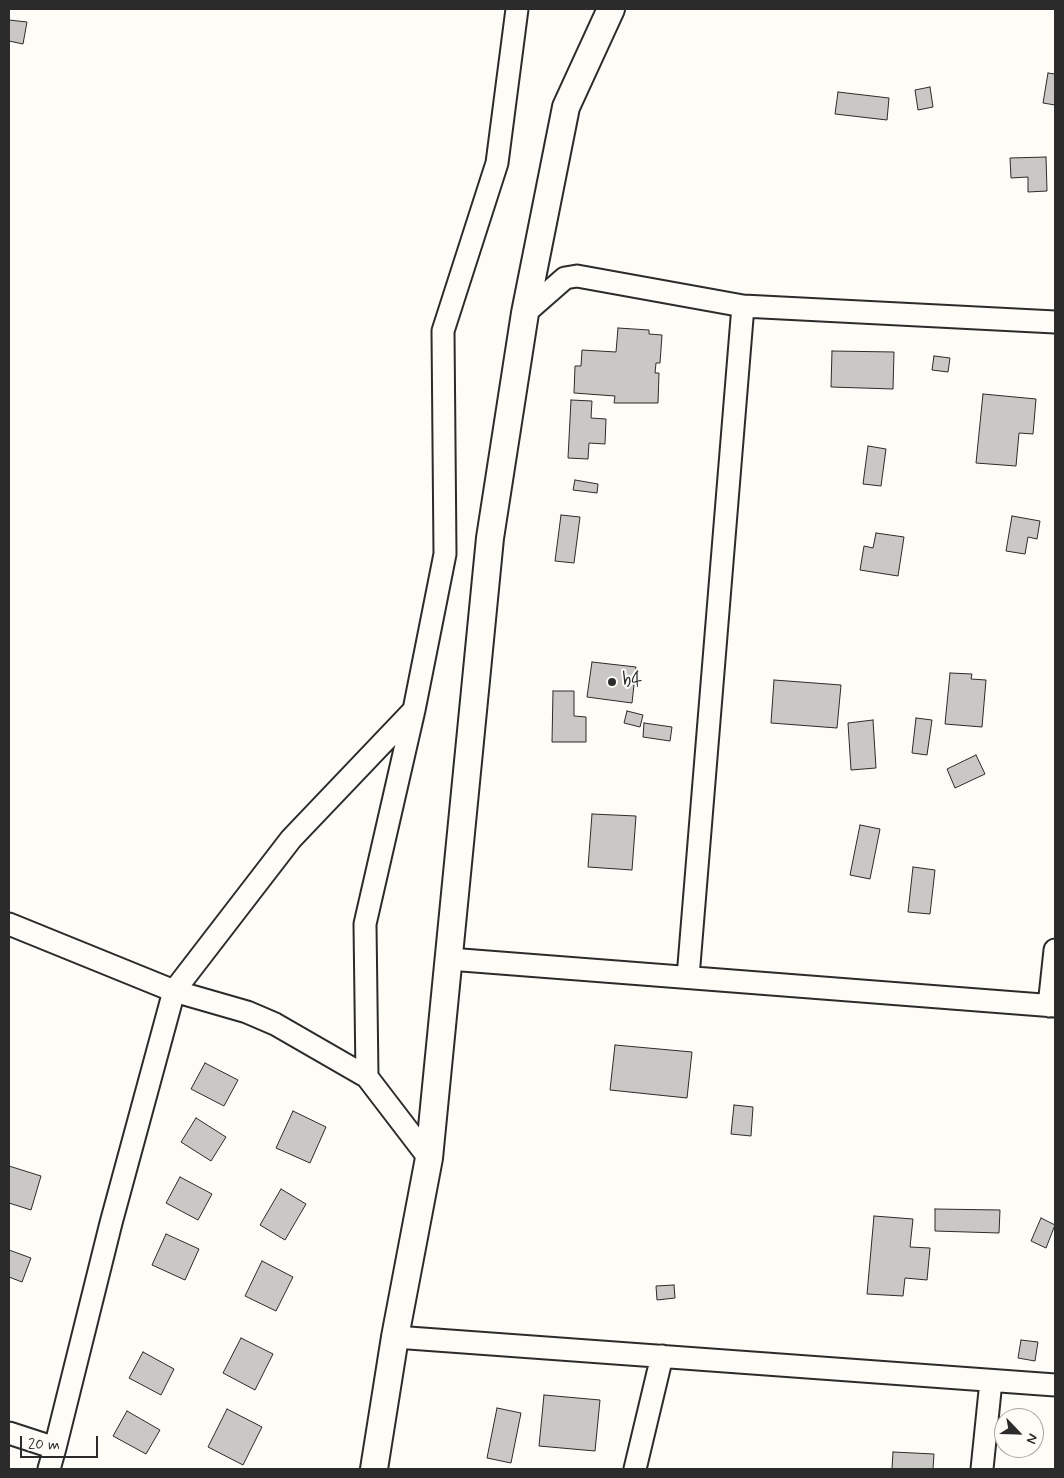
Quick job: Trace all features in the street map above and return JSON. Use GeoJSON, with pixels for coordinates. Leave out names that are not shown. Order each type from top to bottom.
{"type":"FeatureCollection","features":[{"type":"Feature","properties":{"kind":"street"},"geometry":{"type":"LineString","coordinates":[[367,1076],[365,924],[414,710],[444,554],[443,331],[497,162],[517,9]]}},
{"type":"Feature","properties":{"kind":"street"},"geometry":{"type":"LineString","coordinates":[[374,1469],[395,1337],[429,1158],[490,538],[525,313],[566,107],[611,9]]}},
{"type":"Feature","properties":{"kind":"street"},"geometry":{"type":"LineString","coordinates":[[525,313],[565,278],[577,276],[742,306],[1055,322]]}},
{"type":"Feature","properties":{"kind":"street"},"geometry":{"type":"LineString","coordinates":[[688,977],[742,306]]}},
{"type":"Feature","properties":{"kind":"street"},"geometry":{"type":"LineString","coordinates":[[50,1469],[111,1223],[174,991],[291,839],[414,710]]}},
{"type":"Feature","properties":{"kind":"street"},"geometry":{"type":"LineString","coordinates":[[9,924],[174,991],[247,1012],[275,1024],[367,1076],[429,1158]]}},
{"type":"Feature","properties":{"kind":"street"},"geometry":{"type":"LineString","coordinates":[[449,958],[1052,1006],[1055,950]]}},
{"type":"Feature","properties":{"kind":"street"},"geometry":{"type":"LineString","coordinates":[[395,1337],[1055,1385]]}},
{"type":"Feature","properties":{"kind":"street"},"geometry":{"type":"LineString","coordinates":[[635,1469],[662,1356]]}},
{"type":"Feature","properties":{"kind":"street"},"geometry":{"type":"LineString","coordinates":[[982,1469],[991,1381]]}},
{"type":"Feature","properties":{"kind":"street"},"geometry":{"type":"LineString","coordinates":[[9,1433],[55,1448]]}},
{"type":"Feature","properties":{"kind":"building"},"geometry":{"type":"Polygon","coordinates":[[[9,20],[27,22],[23,44],[9,41],[9,20]]]}},
{"type":"Feature","properties":{"kind":"building"},"geometry":{"type":"Polygon","coordinates":[[[1048,73],[1055,74],[1055,105],[1043,103],[1048,73]]]}},
{"type":"Feature","properties":{"kind":"building"},"geometry":{"type":"Polygon","coordinates":[[[930,87],[933,107],[918,110],[915,90],[930,87]]]}},
{"type":"Feature","properties":{"kind":"building"},"geometry":{"type":"Polygon","coordinates":[[[838,92],[889,98],[887,120],[835,114],[838,92]]]}},
{"type":"Feature","properties":{"kind":"building"},"geometry":{"type":"Polygon","coordinates":[[[1046,157],[1047,191],[1028,192],[1028,177],[1011,178],[1010,158],[1046,157]]]}},
{"type":"Feature","properties":{"kind":"building"},"geometry":{"type":"Polygon","coordinates":[[[618,328],[649,330],[649,334],[662,335],[660,363],[656,363],[655,373],[659,373],[658,403],[614,403],[615,396],[574,393],[575,366],[581,366],[582,350],[616,352],[618,328]]]}},
{"type":"Feature","properties":{"kind":"building"},"geometry":{"type":"Polygon","coordinates":[[[832,351],[894,352],[893,389],[831,387],[832,351]]]}},
{"type":"Feature","properties":{"kind":"building"},"geometry":{"type":"Polygon","coordinates":[[[934,356],[950,358],[948,372],[932,370],[934,356]]]}},
{"type":"Feature","properties":{"kind":"building"},"geometry":{"type":"Polygon","coordinates":[[[983,394],[1036,399],[1033,434],[1019,433],[1016,466],[976,463],[983,394]]]}},
{"type":"Feature","properties":{"kind":"building"},"geometry":{"type":"Polygon","coordinates":[[[571,400],[592,401],[591,418],[606,419],[605,444],[589,443],[588,459],[568,458],[571,400]]]}},
{"type":"Feature","properties":{"kind":"building"},"geometry":{"type":"Polygon","coordinates":[[[868,446],[886,449],[881,486],[863,484],[868,446]]]}},
{"type":"Feature","properties":{"kind":"building"},"geometry":{"type":"Polygon","coordinates":[[[575,480],[598,484],[597,493],[573,490],[575,480]]]}},
{"type":"Feature","properties":{"kind":"building"},"geometry":{"type":"Polygon","coordinates":[[[561,515],[580,517],[574,563],[555,561],[561,515]]]}},
{"type":"Feature","properties":{"kind":"building"},"geometry":{"type":"Polygon","coordinates":[[[1012,516],[1040,521],[1037,539],[1028,537],[1025,554],[1006,551],[1012,516]]]}},
{"type":"Feature","properties":{"kind":"building"},"geometry":{"type":"Polygon","coordinates":[[[876,533],[904,537],[898,576],[860,570],[864,546],[873,548],[876,533]]]}},
{"type":"Feature","properties":{"kind":"building","name":"b4"},"geometry":{"type":"Polygon","coordinates":[[[592,662],[636,667],[632,703],[587,697],[592,662]]]}},
{"type":"Feature","properties":{"kind":"building"},"geometry":{"type":"Polygon","coordinates":[[[950,673],[972,674],[971,679],[986,680],[982,727],[945,724],[950,673]]]}},
{"type":"Feature","properties":{"kind":"building"},"geometry":{"type":"Polygon","coordinates":[[[774,680],[841,685],[837,728],[771,723],[774,680]]]}},
{"type":"Feature","properties":{"kind":"building"},"geometry":{"type":"Polygon","coordinates":[[[553,691],[574,691],[574,716],[586,717],[586,742],[552,742],[553,691]]]}},
{"type":"Feature","properties":{"kind":"building"},"geometry":{"type":"Polygon","coordinates":[[[627,711],[643,715],[640,727],[624,723],[627,711]]]}},
{"type":"Feature","properties":{"kind":"building"},"geometry":{"type":"Polygon","coordinates":[[[916,718],[932,720],[927,755],[912,753],[916,718]]]}},
{"type":"Feature","properties":{"kind":"building"},"geometry":{"type":"Polygon","coordinates":[[[873,720],[876,768],[851,770],[848,723],[873,720]]]}},
{"type":"Feature","properties":{"kind":"building"},"geometry":{"type":"Polygon","coordinates":[[[644,723],[672,727],[670,741],[643,737],[644,723]]]}},
{"type":"Feature","properties":{"kind":"building"},"geometry":{"type":"Polygon","coordinates":[[[976,755],[985,774],[955,788],[947,769],[976,755]]]}},
{"type":"Feature","properties":{"kind":"building"},"geometry":{"type":"Polygon","coordinates":[[[592,814],[636,816],[632,870],[588,867],[592,814]]]}},
{"type":"Feature","properties":{"kind":"building"},"geometry":{"type":"Polygon","coordinates":[[[860,825],[880,829],[870,879],[850,875],[860,825]]]}},
{"type":"Feature","properties":{"kind":"building"},"geometry":{"type":"Polygon","coordinates":[[[913,867],[935,870],[930,914],[908,912],[913,867]]]}},
{"type":"Feature","properties":{"kind":"building"},"geometry":{"type":"Polygon","coordinates":[[[615,1045],[692,1052],[687,1098],[610,1090],[615,1045]]]}},
{"type":"Feature","properties":{"kind":"building"},"geometry":{"type":"Polygon","coordinates":[[[205,1063],[238,1080],[224,1106],[191,1089],[205,1063]]]}},
{"type":"Feature","properties":{"kind":"building"},"geometry":{"type":"Polygon","coordinates":[[[734,1105],[753,1107],[751,1136],[731,1134],[734,1105]]]}},
{"type":"Feature","properties":{"kind":"building"},"geometry":{"type":"Polygon","coordinates":[[[293,1111],[326,1127],[310,1163],[276,1148],[293,1111]]]}},
{"type":"Feature","properties":{"kind":"building"},"geometry":{"type":"Polygon","coordinates":[[[196,1118],[226,1137],[211,1161],[181,1142],[196,1118]]]}},
{"type":"Feature","properties":{"kind":"building"},"geometry":{"type":"Polygon","coordinates":[[[9,1166],[41,1176],[31,1210],[9,1203],[9,1166]]]}},
{"type":"Feature","properties":{"kind":"building"},"geometry":{"type":"Polygon","coordinates":[[[180,1177],[212,1194],[198,1220],[166,1203],[180,1177]]]}},
{"type":"Feature","properties":{"kind":"building"},"geometry":{"type":"Polygon","coordinates":[[[281,1189],[306,1204],[285,1240],[260,1225],[281,1189]]]}},
{"type":"Feature","properties":{"kind":"building"},"geometry":{"type":"Polygon","coordinates":[[[935,1209],[1000,1210],[999,1233],[935,1231],[935,1209]]]}},
{"type":"Feature","properties":{"kind":"building"},"geometry":{"type":"Polygon","coordinates":[[[874,1216],[913,1219],[910,1247],[930,1248],[927,1280],[905,1278],[903,1296],[867,1294],[874,1216]]]}},
{"type":"Feature","properties":{"kind":"building"},"geometry":{"type":"Polygon","coordinates":[[[1041,1218],[1055,1225],[1046,1248],[1031,1241],[1041,1218]]]}},
{"type":"Feature","properties":{"kind":"building"},"geometry":{"type":"Polygon","coordinates":[[[166,1234],[199,1249],[185,1280],[152,1265],[166,1234]]]}},
{"type":"Feature","properties":{"kind":"building"},"geometry":{"type":"Polygon","coordinates":[[[9,1250],[31,1258],[22,1282],[9,1277],[9,1250]]]}},
{"type":"Feature","properties":{"kind":"building"},"geometry":{"type":"Polygon","coordinates":[[[262,1261],[293,1277],[276,1311],[245,1296],[262,1261]]]}},
{"type":"Feature","properties":{"kind":"building"},"geometry":{"type":"Polygon","coordinates":[[[674,1285],[675,1298],[657,1300],[656,1286],[674,1285]]]}},
{"type":"Feature","properties":{"kind":"building"},"geometry":{"type":"Polygon","coordinates":[[[241,1338],[273,1354],[255,1390],[223,1373],[241,1338]]]}},
{"type":"Feature","properties":{"kind":"building"},"geometry":{"type":"Polygon","coordinates":[[[1021,1340],[1038,1342],[1035,1361],[1018,1358],[1021,1340]]]}},
{"type":"Feature","properties":{"kind":"building"},"geometry":{"type":"Polygon","coordinates":[[[143,1352],[174,1369],[161,1395],[129,1378],[143,1352]]]}},
{"type":"Feature","properties":{"kind":"building"},"geometry":{"type":"Polygon","coordinates":[[[544,1395],[600,1400],[595,1451],[539,1446],[544,1395]]]}},
{"type":"Feature","properties":{"kind":"building"},"geometry":{"type":"Polygon","coordinates":[[[497,1408],[521,1413],[511,1463],[487,1458],[497,1408]]]}},
{"type":"Feature","properties":{"kind":"building"},"geometry":{"type":"Polygon","coordinates":[[[227,1409],[262,1427],[243,1465],[208,1447],[227,1409]]]}},
{"type":"Feature","properties":{"kind":"building"},"geometry":{"type":"Polygon","coordinates":[[[127,1411],[160,1430],[146,1454],[113,1436],[127,1411]]]}},
{"type":"Feature","properties":{"kind":"building"},"geometry":{"type":"Polygon","coordinates":[[[893,1452],[934,1454],[933,1469],[892,1469],[893,1452]]]}},
{"type":"Feature","properties":{"kind":"place","name":"b4"},"geometry":{"type":"Point","coordinates":[612,682]}}]}
